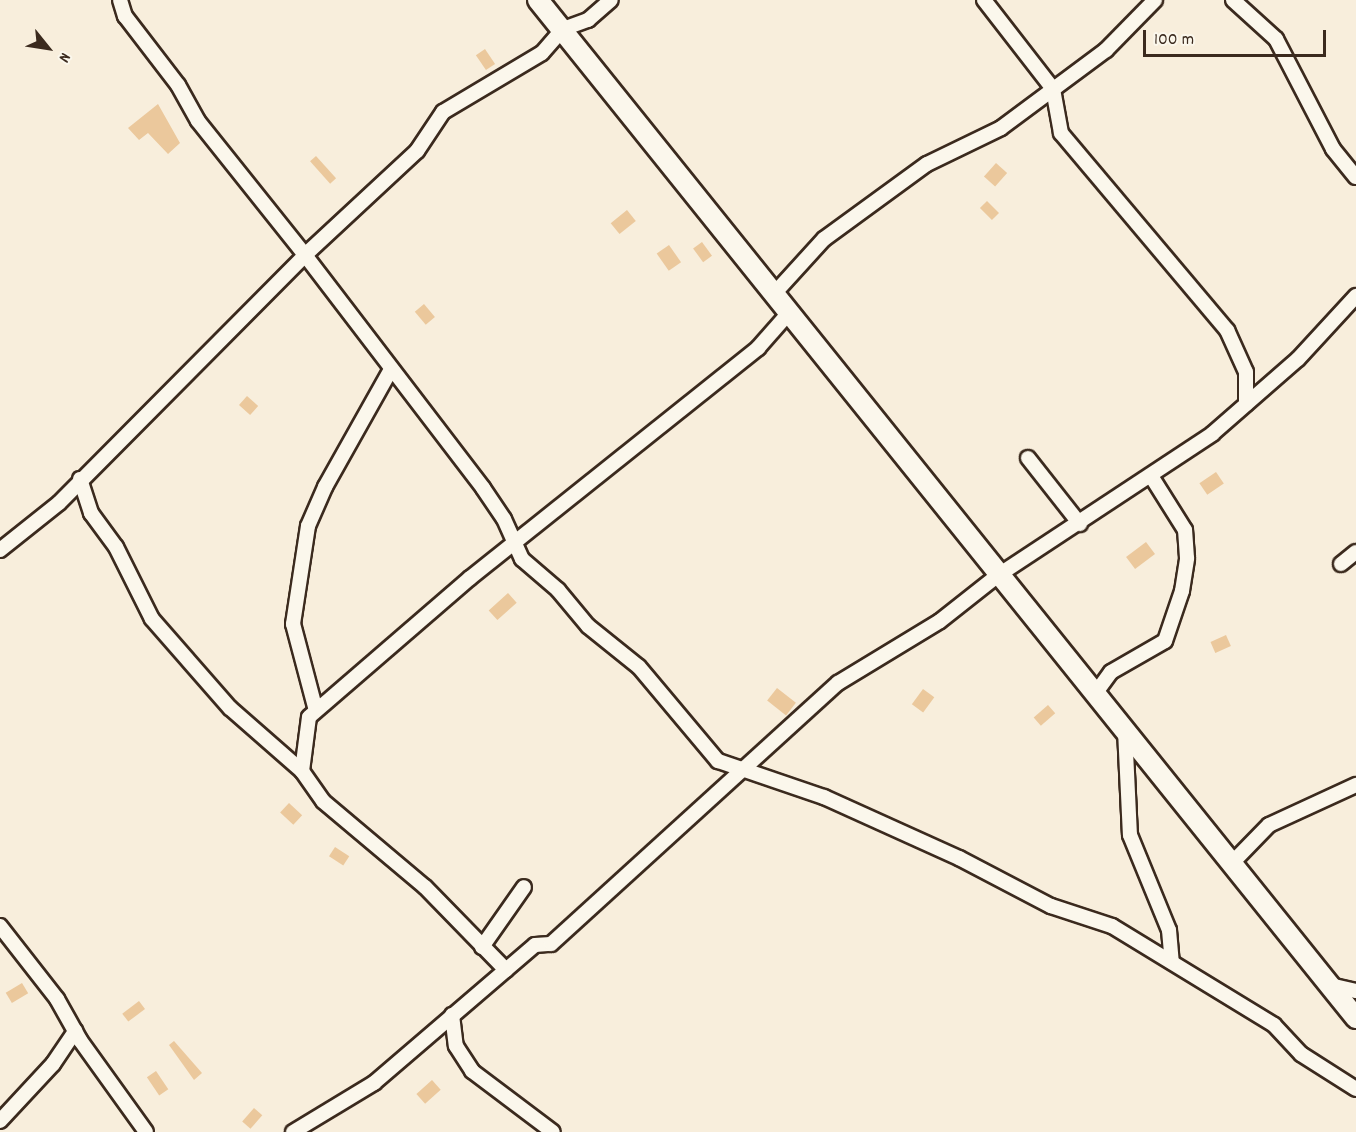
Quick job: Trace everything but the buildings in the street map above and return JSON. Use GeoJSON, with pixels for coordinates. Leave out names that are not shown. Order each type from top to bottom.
{"type":"FeatureCollection","features":[{"type":"Feature","properties":{"kind":"main road"},"geometry":{"type":"LineString","coordinates":[[538,0],[997,576],[1234,861],[1356,1018]]}},
{"type":"Feature","properties":{"kind":"street"},"geometry":{"type":"LineString","coordinates":[[120,0],[125,16],[178,85],[198,121],[305,255],[390,370],[462,460],[504,519],[522,560],[558,590],[588,626],[639,667],[706,750],[737,771],[824,797],[1051,906],[1112,926],[1274,1025],[1301,1054],[1356,1089]]}},
{"type":"Feature","properties":{"kind":"street"},"geometry":{"type":"LineString","coordinates":[[0,550],[80,479],[305,255],[417,151],[442,112],[542,53],[563,29],[588,20],[611,0]]}},
{"type":"Feature","properties":{"kind":"street"},"geometry":{"type":"LineString","coordinates":[[984,0],[1053,89],[1061,133],[1227,330],[1246,372],[1246,404]]}},
{"type":"Feature","properties":{"kind":"street"},"geometry":{"type":"LineString","coordinates":[[773,295],[824,239],[927,164],[1001,128],[1106,50],[1155,0]]}},
{"type":"Feature","properties":{"kind":"street"},"geometry":{"type":"LineString","coordinates":[[1233,0],[1276,39],[1333,149],[1356,177]]}},
{"type":"Feature","properties":{"kind":"street"},"geometry":{"type":"LineString","coordinates":[[293,1132],[328,1108],[364,1090],[535,945],[551,944],[737,771],[838,683],[940,621],[997,576],[1080,524],[1212,435],[1298,359],[1356,296]]}},
{"type":"Feature","properties":{"kind":"street"},"geometry":{"type":"LineString","coordinates":[[302,771],[305,731],[315,707],[380,659],[514,543],[758,348],[788,314]]}},
{"type":"Feature","properties":{"kind":"street"},"geometry":{"type":"LineString","coordinates":[[315,707],[293,624],[308,526],[325,487],[390,370]]}},
{"type":"Feature","properties":{"kind":"street"},"geometry":{"type":"LineString","coordinates":[[1028,458],[1080,524]]}},
{"type":"Feature","properties":{"kind":"street"},"geometry":{"type":"LineString","coordinates":[[1095,694],[1111,672],[1165,641],[1182,591],[1188,543],[1185,530],[1151,476]]}},
{"type":"Feature","properties":{"kind":"street"},"geometry":{"type":"LineString","coordinates":[[80,479],[91,513],[116,547],[152,620],[230,708],[302,771],[336,814],[425,887],[506,970]]}},
{"type":"Feature","properties":{"kind":"street"},"geometry":{"type":"LineString","coordinates":[[1341,564],[1356,552]]}},
{"type":"Feature","properties":{"kind":"street"},"geometry":{"type":"LineString","coordinates":[[1125,730],[1130,835],[1169,930],[1172,962]]}},
{"type":"Feature","properties":{"kind":"street"},"geometry":{"type":"LineString","coordinates":[[1234,861],[1269,825],[1356,785]]}},
{"type":"Feature","properties":{"kind":"street"},"geometry":{"type":"LineString","coordinates":[[482,947],[524,887]]}},
{"type":"Feature","properties":{"kind":"street"},"geometry":{"type":"LineString","coordinates":[[0,926],[57,999],[75,1031],[146,1132]]}},
{"type":"Feature","properties":{"kind":"street"},"geometry":{"type":"LineString","coordinates":[[1330,985],[1356,991]]}},
{"type":"Feature","properties":{"kind":"street"},"geometry":{"type":"LineString","coordinates":[[452,1015],[456,1046],[472,1071],[553,1132]]}},
{"type":"Feature","properties":{"kind":"street"},"geometry":{"type":"LineString","coordinates":[[0,1121],[53,1064],[75,1031]]}}]}
